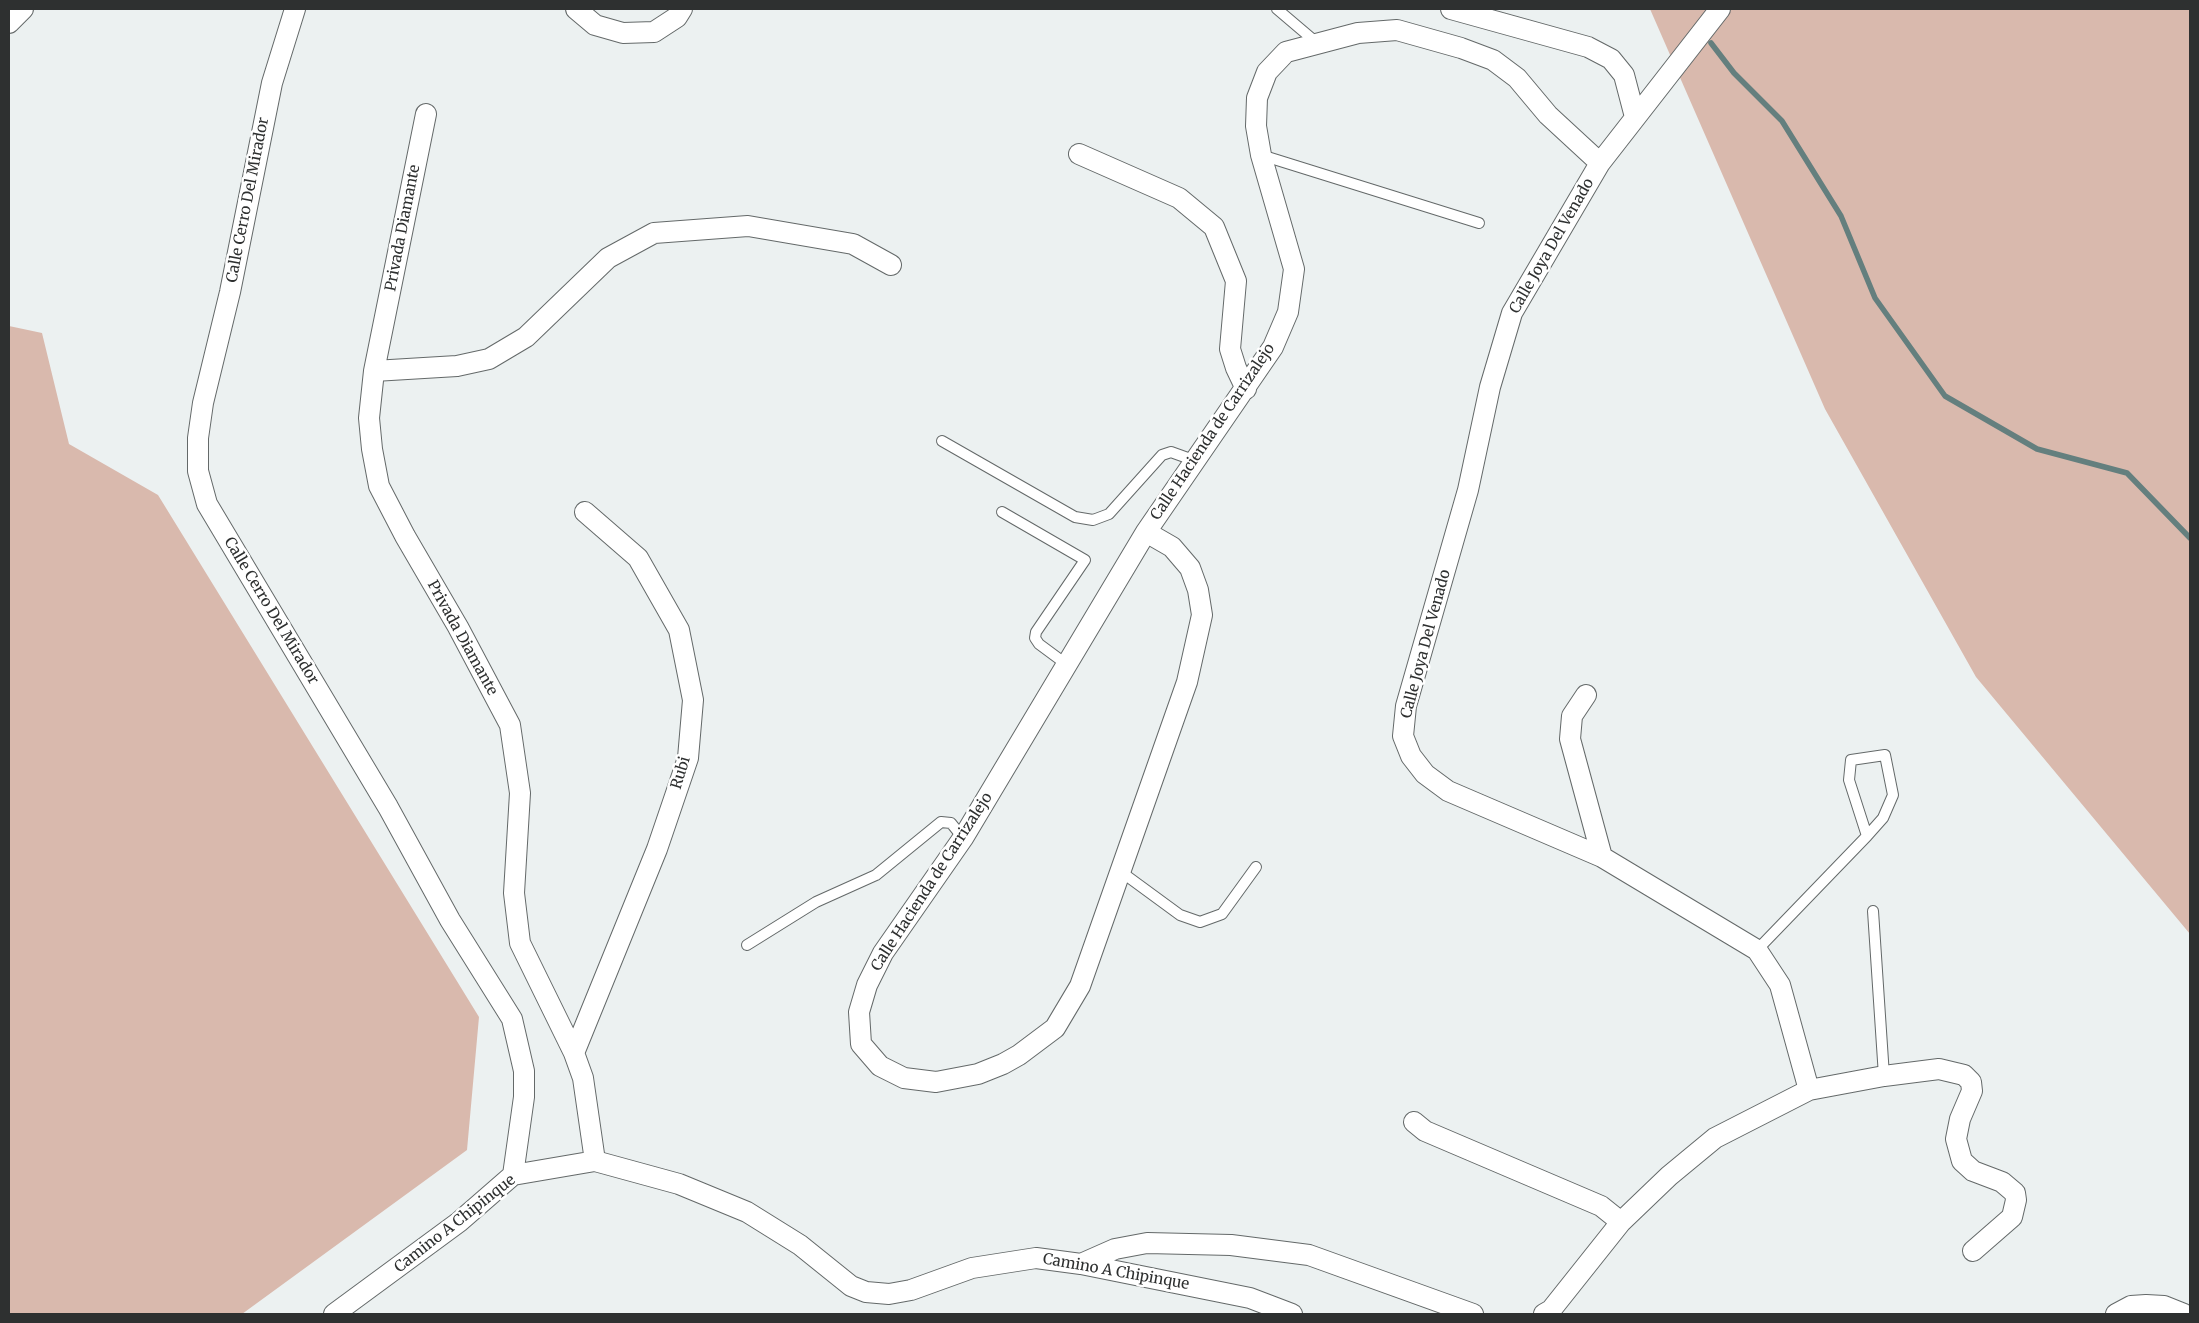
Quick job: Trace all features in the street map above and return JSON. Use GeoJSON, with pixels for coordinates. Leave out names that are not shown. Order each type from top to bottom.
{"type":"FeatureCollection","features":[{"type":"Feature","properties":{"kind":"street"},"geometry":{"type":"LineString","coordinates":[[9,23],[23,9]]}},
{"type":"Feature","properties":{"kind":"street","name":"Calle Cerro Del Mirador"},"geometry":{"type":"LineString","coordinates":[[295,9],[272,83],[230,292],[203,403],[198,438],[198,470],[207,504],[388,807],[450,920],[512,1019],[524,1071],[524,1088],[513,1175]]}},
{"type":"Feature","properties":{"kind":"street"},"geometry":{"type":"LineString","coordinates":[[576,9],[595,26],[623,33],[654,32],[677,17],[682,9]]}},
{"type":"Feature","properties":{"kind":"street"},"geometry":{"type":"LineString","coordinates":[[1451,9],[1588,47],[1611,59],[1624,75],[1635,118]]}},
{"type":"Feature","properties":{"kind":"street","name":"Calle Joya Del Venado"},"geometry":{"type":"LineString","coordinates":[[1720,9],[1600,163],[1512,313],[1490,387],[1468,490],[1406,706],[1403,736],[1411,756],[1425,774],[1448,790],[1602,857],[1757,950],[1780,985],[1809,1090]]}},
{"type":"Feature","properties":{"kind":"street","name":"Calle Hacienda de Carrizalejo"},"geometry":{"type":"LineString","coordinates":[[1146,532],[1172,547],[1190,568],[1198,590],[1202,615],[1188,682],[1080,986],[1055,1028],[1019,1055],[978,1074],[936,1082],[904,1078],[880,1066],[862,1044],[859,1012],[867,985],[883,953],[963,838],[1146,532],[1246,389],[1273,347],[1288,312],[1294,269],[1261,155],[1256,126],[1257,98],[1267,72],[1286,52],[1358,33],[1397,30],[1461,48],[1493,60],[1516,78],[1548,115],[1600,163]]}},
{"type":"Feature","properties":{"kind":"street","name":"Privada Diamante"},"geometry":{"type":"LineString","coordinates":[[426,114],[374,371],[369,418],[372,449],[379,486],[405,536],[458,627],[510,725],[520,793],[514,893],[520,943],[574,1053],[583,1078],[595,1161]]}},
{"type":"Feature","properties":{"kind":"street"},"geometry":{"type":"LineString","coordinates":[[1079,154],[1179,198],[1214,227],[1236,281],[1230,349],[1246,389]]}},
{"type":"Feature","properties":{"kind":"street"},"geometry":{"type":"LineString","coordinates":[[374,371],[456,366],[489,359],[526,337],[608,258],[654,233],[748,226],[853,244],[891,265]]}},
{"type":"Feature","properties":{"kind":"street","name":"Rubi"},"geometry":{"type":"LineString","coordinates":[[574,1053],[657,849],[688,758],[693,700],[679,630],[638,558],[584,512]]}},
{"type":"Feature","properties":{"kind":"street"},"geometry":{"type":"LineString","coordinates":[[1586,695],[1572,716],[1570,739],[1589,802],[1602,857]]}},
{"type":"Feature","properties":{"kind":"street"},"geometry":{"type":"LineString","coordinates":[[1544,1314],[1551,1310],[1621,1222],[1669,1176],[1715,1138],[1809,1090],[1884,1076],[1939,1069],[1964,1075],[1971,1082],[1972,1091],[1960,1119],[1956,1139],[1962,1161],[1973,1171],[2002,1182],[2015,1193],[2016,1200],[2012,1217],[1973,1251]]}},
{"type":"Feature","properties":{"kind":"street"},"geometry":{"type":"LineString","coordinates":[[1414,1122],[1425,1132],[1601,1206],[1621,1222]]}},
{"type":"Feature","properties":{"kind":"street","name":"Camino A Chipinque"},"geometry":{"type":"LineString","coordinates":[[334,1314],[459,1222],[513,1175],[595,1161],[679,1184],[747,1212],[800,1245],[851,1286],[866,1292],[889,1294],[911,1290],[972,1268],[1036,1258],[1081,1264],[1250,1298],[1292,1314]]}},
{"type":"Feature","properties":{"kind":"street"},"geometry":{"type":"LineString","coordinates":[[1081,1264],[1115,1248],[1147,1244],[1231,1245],[1309,1255],[1440,1308],[1473,1314]]}},
{"type":"Feature","properties":{"kind":"street"},"geometry":{"type":"LineString","coordinates":[[2116,1314],[2131,1306],[2146,1305],[2164,1306],[2184,1314]]}},
{"type":"Feature","properties":{"kind":"lane"},"geometry":{"type":"LineString","coordinates":[[1277,9],[1317,43]]}},
{"type":"Feature","properties":{"kind":"lane"},"geometry":{"type":"LineString","coordinates":[[1261,155],[1479,223]]}},
{"type":"Feature","properties":{"kind":"lane"},"geometry":{"type":"LineString","coordinates":[[942,440],[1076,517],[1093,520],[1108,514],[1162,455],[1171,452],[1196,461]]}},
{"type":"Feature","properties":{"kind":"lane"},"geometry":{"type":"LineString","coordinates":[[1002,512],[1085,560],[1036,632],[1035,638],[1039,644],[1066,664]]}},
{"type":"Feature","properties":{"kind":"lane"},"geometry":{"type":"LineString","coordinates":[[1757,950],[1867,836],[1883,818],[1893,795],[1885,755],[1851,760],[1849,780],[1867,836]]}},
{"type":"Feature","properties":{"kind":"lane"},"geometry":{"type":"LineString","coordinates":[[747,945],[816,902],[876,875],[941,822],[951,823],[963,838]]}},
{"type":"Feature","properties":{"kind":"lane"},"geometry":{"type":"LineString","coordinates":[[1120,870],[1180,915],[1200,922],[1222,914],[1256,867]]}},
{"type":"Feature","properties":{"kind":"lane"},"geometry":{"type":"LineString","coordinates":[[1873,912],[1884,1076]]}},
{"type":"Feature","properties":{"kind":"shaded area"},"geometry":{"type":"Polygon","coordinates":[[[1650,9],[2190,9],[2190,934],[1976,677],[1825,409],[1650,9]]]}},
{"type":"Feature","properties":{"kind":"shaded area"},"geometry":{"type":"Polygon","coordinates":[[[9,326],[42,333],[69,444],[158,495],[479,1017],[467,1150],[242,1314],[9,1314],[9,326]]]}},
{"type":"Feature","properties":{"kind":"waterway"},"geometry":{"type":"LineString","coordinates":[[1711,43],[1734,73],[1782,121],[1841,216],[1875,298],[1945,396],[2037,449],[2127,473],[2190,538]]}}]}
